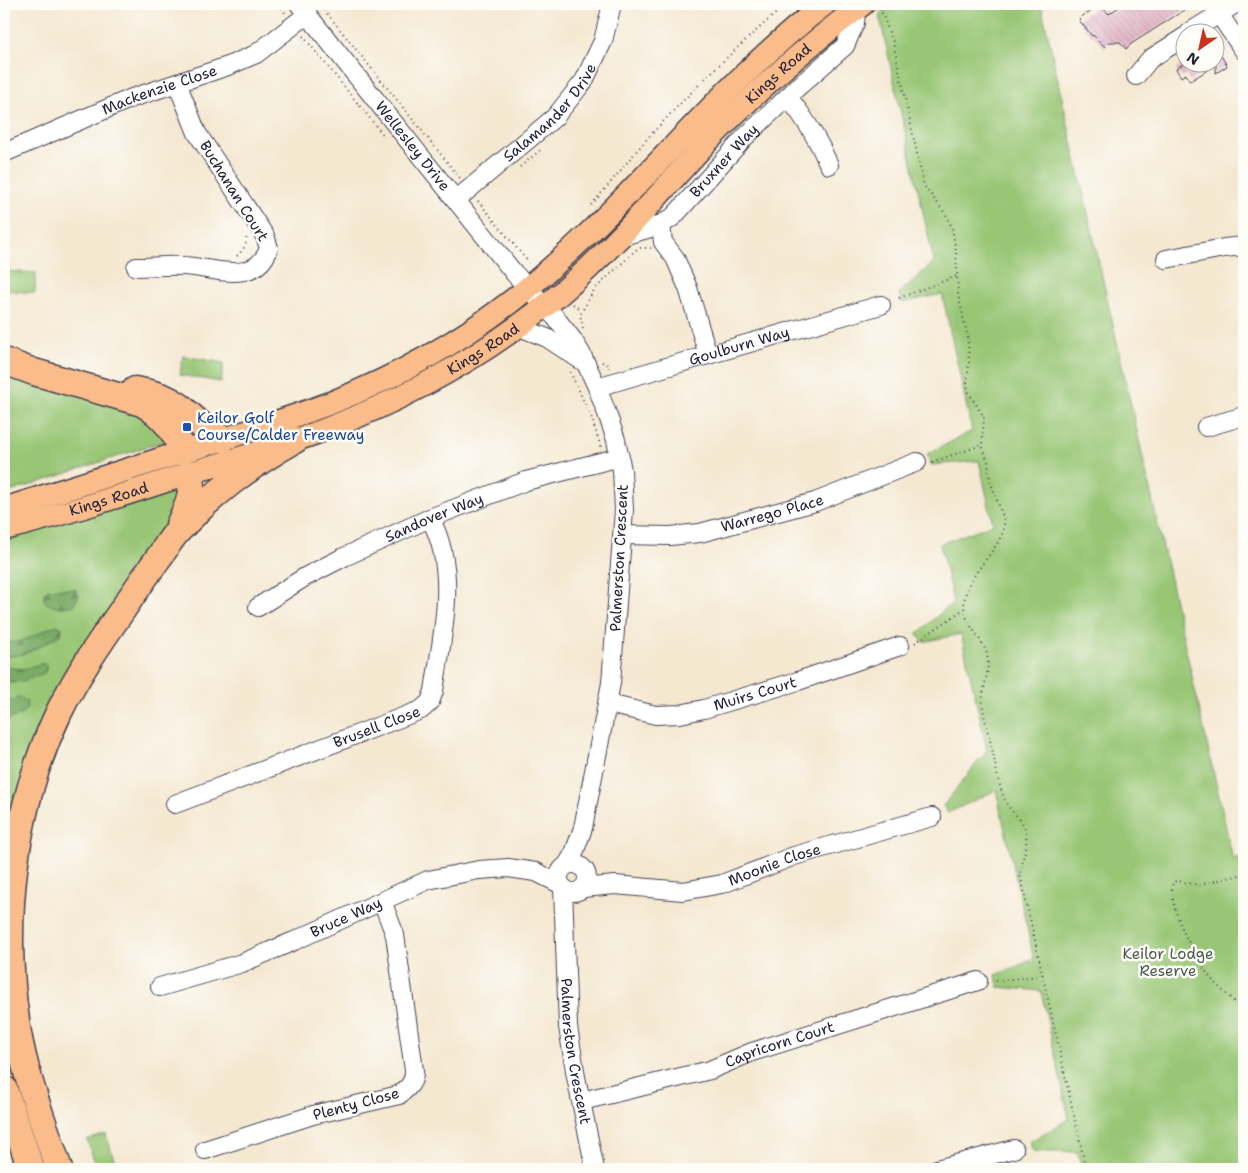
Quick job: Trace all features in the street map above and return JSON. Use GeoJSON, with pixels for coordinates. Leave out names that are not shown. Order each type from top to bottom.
{"type":"FeatureCollection","features":[{"type":"Feature","properties":{"kind":"highway"},"geometry":{"type":"LineString","coordinates":[[4,361],[67,382],[132,399],[149,407],[162,418],[178,440],[192,482],[191,499],[175,534],[86,662],[69,693],[51,730],[31,784],[20,831],[9,912],[9,963],[13,1002],[18,1035],[27,1072],[59,1169]]}},
{"type":"Feature","properties":{"kind":"highway"},"geometry":{"type":"LineString","coordinates":[[67,382],[128,388],[159,395],[182,408],[213,434]]}},
{"type":"Feature","properties":{"kind":"highway"},"geometry":{"type":"LineString","coordinates":[[175,534],[225,486],[258,462],[295,440]]}},
{"type":"Feature","properties":{"kind":"highway"},"geometry":{"type":"LineString","coordinates":[[4,1089],[30,1169]]}},
{"type":"Feature","properties":{"kind":"main road","name":"Kings Road"},"geometry":{"type":"LineString","coordinates":[[4,529],[71,511],[186,463],[213,434],[326,405],[396,374],[477,326],[526,277],[564,258],[752,66],[824,4]]}},
{"type":"Feature","properties":{"kind":"main road","name":"Kings Road"},"geometry":{"type":"LineString","coordinates":[[4,509],[186,463],[295,440],[359,416],[409,392],[469,358],[517,326],[550,311],[566,288],[618,238],[708,141],[760,90],[822,34],[863,6]]}},
{"type":"Feature","properties":{"kind":"street","name":"Salamander Drive"},"geometry":{"type":"LineString","coordinates":[[463,194],[555,117],[584,81],[602,42],[612,4]]}},
{"type":"Feature","properties":{"kind":"street"},"geometry":{"type":"LineString","coordinates":[[1206,22],[1235,4]]}},
{"type":"Feature","properties":{"kind":"street","name":"Bruxner Way"},"geometry":{"type":"LineString","coordinates":[[618,238],[661,225],[674,216],[745,137],[845,46],[863,6]]}},
{"type":"Feature","properties":{"kind":"street","name":"Wellesley Drive"},"geometry":{"type":"LineString","coordinates":[[309,7],[463,194],[550,311]]}},
{"type":"Feature","properties":{"kind":"street","name":"Mackenzie Close"},"geometry":{"type":"LineString","coordinates":[[4,153],[132,98],[228,66],[256,54],[309,7]]}},
{"type":"Feature","properties":{"kind":"street"},"geometry":{"type":"LineString","coordinates":[[1219,14],[1244,50]]}},
{"type":"Feature","properties":{"kind":"street"},"geometry":{"type":"LineString","coordinates":[[1136,76],[1150,59],[1176,42]]}},
{"type":"Feature","properties":{"kind":"street","name":"Buchanan Court"},"geometry":{"type":"LineString","coordinates":[[136,268],[183,266],[234,273],[251,269],[259,264],[269,248],[265,236],[197,133],[177,83]]}},
{"type":"Feature","properties":{"kind":"street"},"geometry":{"type":"LineString","coordinates":[[788,96],[814,132],[829,165]]}},
{"type":"Feature","properties":{"kind":"street"},"geometry":{"type":"LineString","coordinates":[[661,225],[663,242],[675,258],[688,288],[708,355]]}},
{"type":"Feature","properties":{"kind":"street"},"geometry":{"type":"LineString","coordinates":[[1166,259],[1244,246]]}},
{"type":"Feature","properties":{"kind":"street","name":"Goulburn Way"},"geometry":{"type":"LineString","coordinates":[[597,387],[881,305]]}},
{"type":"Feature","properties":{"kind":"street","name":"Palmerston Crescent"},"geometry":{"type":"LineString","coordinates":[[550,311],[573,340],[597,387],[611,424],[612,459],[622,470],[623,535],[608,704],[583,828],[582,856],[573,877],[575,900],[566,932],[565,968],[568,1027],[595,1169]]}},
{"type":"Feature","properties":{"kind":"street"},"geometry":{"type":"LineString","coordinates":[[517,326],[547,338],[586,364]]}},
{"type":"Feature","properties":{"kind":"street"},"geometry":{"type":"LineString","coordinates":[[1206,428],[1244,416]]}},
{"type":"Feature","properties":{"kind":"street","name":"Sandover Way"},"geometry":{"type":"LineString","coordinates":[[258,606],[344,556],[430,518],[526,481],[612,459]]}},
{"type":"Feature","properties":{"kind":"street","name":"Warrego Place"},"geometry":{"type":"LineString","coordinates":[[623,535],[670,536],[700,533],[815,502],[917,462]]}},
{"type":"Feature","properties":{"kind":"street","name":"Brusell Close"},"geometry":{"type":"LineString","coordinates":[[175,804],[421,710],[430,702],[434,691],[446,601],[444,561],[440,541],[430,518]]}},
{"type":"Feature","properties":{"kind":"street","name":"Muirs Court"},"geometry":{"type":"LineString","coordinates":[[608,704],[656,715],[680,714],[711,707],[798,681],[900,646]]}},
{"type":"Feature","properties":{"kind":"street","name":"Moonie Close"},"geometry":{"type":"LineString","coordinates":[[573,877],[599,878],[615,885],[684,890],[722,884],[794,856],[932,818]]}},
{"type":"Feature","properties":{"kind":"street","name":"Bruce Way"},"geometry":{"type":"LineString","coordinates":[[160,987],[242,963],[428,880],[479,870],[508,868],[573,877]]}},
{"type":"Feature","properties":{"kind":"street","name":"Plenty Close"},"geometry":{"type":"LineString","coordinates":[[205,1150],[313,1115],[399,1095],[409,1088],[414,1076],[414,1070],[395,935],[382,901]]}},
{"type":"Feature","properties":{"kind":"street","name":"Capricorn Court"},"geometry":{"type":"LineString","coordinates":[[582,1101],[710,1070],[752,1052],[978,981]]}},
{"type":"Feature","properties":{"kind":"street"},"geometry":{"type":"LineString","coordinates":[[937,1169],[1014,1149]]}},
{"type":"Feature","properties":{"kind":"path"},"geometry":{"type":"LineString","coordinates":[[588,209],[645,142],[702,81],[787,4]]}},
{"type":"Feature","properties":{"kind":"path"},"geometry":{"type":"LineString","coordinates":[[863,6],[893,42],[924,186],[947,216],[952,228],[956,251],[959,302],[968,338],[969,363],[967,384],[969,392],[984,417],[982,445],[988,462],[990,480],[1005,526],[1002,538],[974,573],[967,588],[964,609],[987,654],[987,678],[982,707],[997,772],[1006,802],[1022,822],[1027,833],[1020,874],[1086,1169]]}},
{"type":"Feature","properties":{"kind":"path"},"geometry":{"type":"LineString","coordinates":[[309,7],[463,194],[526,277]]}},
{"type":"Feature","properties":{"kind":"path"},"geometry":{"type":"LineString","coordinates":[[231,259],[237,256],[246,245],[245,232]]}},
{"type":"Feature","properties":{"kind":"path"},"geometry":{"type":"LineString","coordinates":[[899,298],[957,276]]}},
{"type":"Feature","properties":{"kind":"path"},"geometry":{"type":"LineString","coordinates":[[550,311],[574,306],[581,311]]}},
{"type":"Feature","properties":{"kind":"path"},"geometry":{"type":"LineString","coordinates":[[568,368],[612,459]]}},
{"type":"Feature","properties":{"kind":"path"},"geometry":{"type":"LineString","coordinates":[[213,434],[224,416],[247,416]]}},
{"type":"Feature","properties":{"kind":"path"},"geometry":{"type":"LineString","coordinates":[[917,462],[928,464],[982,445]]}},
{"type":"Feature","properties":{"kind":"path"},"geometry":{"type":"LineString","coordinates":[[900,646],[913,644],[964,609]]}},
{"type":"Feature","properties":{"kind":"path"},"geometry":{"type":"LineString","coordinates":[[1244,874],[1199,885],[1177,881],[1173,882],[1172,887],[1181,924],[1199,963],[1244,1013]]}},
{"type":"Feature","properties":{"kind":"path"},"geometry":{"type":"LineString","coordinates":[[996,982],[1037,976]]}},
{"type":"Feature","properties":{"kind":"green space","name":"Keilor Lodge Reserve"},"geometry":{"type":"Polygon","coordinates":[[[892,4],[1041,4],[1233,859],[1244,856],[1244,1169],[1082,1169],[1078,1152],[1034,1152],[1029,1142],[1069,1119],[1041,991],[998,987],[996,975],[1034,959],[996,790],[948,813],[943,806],[987,750],[961,634],[923,642],[917,634],[953,602],[940,544],[993,524],[979,461],[931,465],[927,454],[972,431],[942,294],[902,303],[899,293],[934,262],[879,14],[892,4]]]}},
{"type":"Feature","properties":{"kind":"green space"},"geometry":{"type":"Polygon","coordinates":[[[4,271],[36,273],[35,293],[4,290],[4,271]]]}},
{"type":"Feature","properties":{"kind":"green space"},"geometry":{"type":"Polygon","coordinates":[[[183,356],[224,363],[221,382],[180,375],[183,356]]]}},
{"type":"Feature","properties":{"kind":"green space"},"geometry":{"type":"Polygon","coordinates":[[[4,369],[128,404],[170,439],[4,494],[4,369]]]}},
{"type":"Feature","properties":{"kind":"green space"},"geometry":{"type":"Polygon","coordinates":[[[176,489],[178,493],[172,517],[100,628],[4,891],[4,537],[176,489]]]}},
{"type":"Feature","properties":{"kind":"green space"},"geometry":{"type":"Polygon","coordinates":[[[49,589],[75,589],[79,595],[74,605],[55,607],[47,603],[44,598],[44,593],[49,589]]]}},
{"type":"Feature","properties":{"kind":"green space"},"geometry":{"type":"Polygon","coordinates":[[[57,625],[62,628],[61,634],[41,646],[20,655],[4,656],[4,642],[25,640],[57,625]]]}},
{"type":"Feature","properties":{"kind":"green space"},"geometry":{"type":"Polygon","coordinates":[[[44,664],[47,667],[44,673],[23,681],[4,682],[4,667],[24,669],[44,664]]]}},
{"type":"Feature","properties":{"kind":"green space"},"geometry":{"type":"Polygon","coordinates":[[[19,697],[26,701],[27,708],[20,715],[4,721],[4,704],[19,697]]]}},
{"type":"Feature","properties":{"kind":"green space"},"geometry":{"type":"Polygon","coordinates":[[[106,1134],[117,1169],[97,1169],[87,1140],[106,1134]]]}},
{"type":"Feature","properties":{"kind":"building"},"geometry":{"type":"Polygon","coordinates":[[[1098,4],[1109,14],[1123,4],[1194,4],[1126,49],[1120,42],[1110,42],[1105,47],[1092,36],[1079,20],[1098,4]]]}},
{"type":"Feature","properties":{"kind":"building"},"geometry":{"type":"Polygon","coordinates":[[[1178,72],[1205,72],[1190,81],[1186,74],[1181,77],[1178,72]]]}},
{"type":"Feature","properties":{"kind":"place","name":"Keilor Golf Course/Calder Freeway"},"geometry":{"type":"Point","coordinates":[187,427]}}]}
